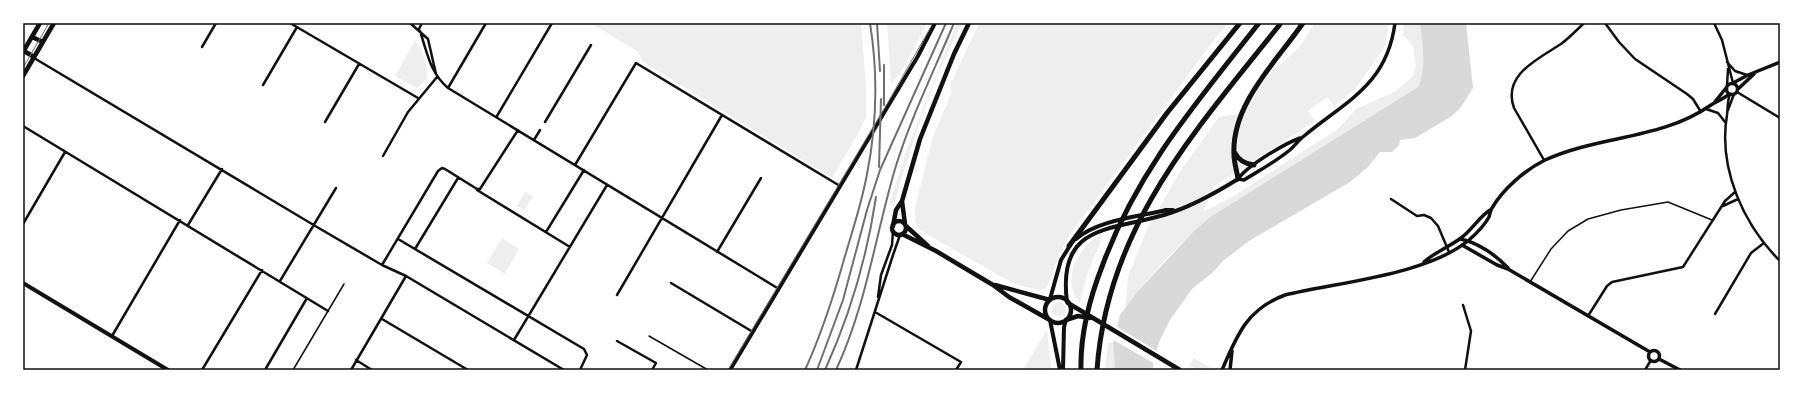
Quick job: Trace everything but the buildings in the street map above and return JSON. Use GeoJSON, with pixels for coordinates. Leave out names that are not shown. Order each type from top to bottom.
{"type":"FeatureCollection","features":[{"type":"Feature","properties":{"kind":"highway"},"geometry":{"type":"LineString","coordinates":[[1069,246],[1167,112],[1240,23]]}},
{"type":"Feature","properties":{"kind":"highway"},"geometry":{"type":"LineString","coordinates":[[1081,370],[1085,331],[1094,288],[1112,238],[1123,215],[1148,171],[1170,137],[1259,23]]}},
{"type":"Feature","properties":{"kind":"highway"},"geometry":{"type":"LineString","coordinates":[[1097,370],[1100,340],[1108,299],[1124,251],[1135,228],[1155,191],[1186,142],[1281,23]]}},
{"type":"Feature","properties":{"kind":"highway"},"geometry":{"type":"LineString","coordinates":[[1238,179],[1234,148],[1242,116],[1252,93],[1303,23]]}},
{"type":"Feature","properties":{"kind":"highway"},"geometry":{"type":"LineString","coordinates":[[1234,148],[1236,154],[1241,160],[1254,165]]}},
{"type":"Feature","properties":{"kind":"main road"},"geometry":{"type":"LineString","coordinates":[[34,58],[23,51],[40,23]]}},
{"type":"Feature","properties":{"kind":"main road"},"geometry":{"type":"LineString","coordinates":[[23,76],[54,23]]}},
{"type":"Feature","properties":{"kind":"main road"},"geometry":{"type":"LineString","coordinates":[[730,370],[868,140],[935,23]]}},
{"type":"Feature","properties":{"kind":"main road"},"geometry":{"type":"LineString","coordinates":[[969,23],[954,54],[920,139],[902,201],[896,210],[893,228],[897,234],[901,234],[919,244],[931,248],[993,284],[1005,295],[1049,320],[1058,323],[1076,317],[1094,319]]}},
{"type":"Feature","properties":{"kind":"main road"},"geometry":{"type":"LineString","coordinates":[[32,36],[43,42]]}},
{"type":"Feature","properties":{"kind":"main road"},"geometry":{"type":"LineString","coordinates":[[1061,370],[1045,309],[1050,300],[1061,260],[1069,246],[1085,232],[1103,224],[1174,210],[1197,203],[1238,179]]}},
{"type":"Feature","properties":{"kind":"main road"},"geometry":{"type":"LineString","coordinates":[[901,234],[906,230],[902,201]]}},
{"type":"Feature","properties":{"kind":"main road"},"geometry":{"type":"LineString","coordinates":[[1061,370],[1064,330],[1066,320],[1070,312],[1066,276],[1070,259],[1080,243],[1100,230],[1165,212]]}},
{"type":"Feature","properties":{"kind":"main road"},"geometry":{"type":"LineString","coordinates":[[893,228],[898,221],[906,225],[931,248]]}},
{"type":"Feature","properties":{"kind":"main road"},"geometry":{"type":"LineString","coordinates":[[23,283],[168,370]]}},
{"type":"Feature","properties":{"kind":"main road"},"geometry":{"type":"LineString","coordinates":[[993,284],[1050,300],[1061,298],[1179,370]]}},
{"type":"Feature","properties":{"kind":"street"},"geometry":{"type":"LineString","coordinates":[[202,47],[216,23]]}},
{"type":"Feature","properties":{"kind":"street"},"geometry":{"type":"LineString","coordinates":[[290,23],[418,98]]}},
{"type":"Feature","properties":{"kind":"street"},"geometry":{"type":"LineString","coordinates":[[410,23],[419,30],[432,70],[448,88],[779,289]]}},
{"type":"Feature","properties":{"kind":"street"},"geometry":{"type":"LineString","coordinates":[[419,30],[422,23]]}},
{"type":"Feature","properties":{"kind":"street"},"geometry":{"type":"LineString","coordinates":[[448,88],[486,23]]}},
{"type":"Feature","properties":{"kind":"street"},"geometry":{"type":"LineString","coordinates":[[496,116],[552,23]]}},
{"type":"Feature","properties":{"kind":"street"},"geometry":{"type":"LineString","coordinates":[[1303,136],[1288,143],[1254,165],[1242,173],[1238,179],[1244,180],[1283,155],[1303,136],[1349,102],[1373,78],[1387,54],[1395,23]]}},
{"type":"Feature","properties":{"kind":"street"},"geometry":{"type":"LineString","coordinates":[[1544,161],[1514,108],[1511,99],[1511,91],[1517,78],[1524,70],[1562,43],[1584,23]]}},
{"type":"Feature","properties":{"kind":"street"},"geometry":{"type":"LineString","coordinates":[[1605,23],[1619,42],[1636,59],[1692,98],[1702,112]]}},
{"type":"Feature","properties":{"kind":"street"},"geometry":{"type":"LineString","coordinates":[[1714,23],[1722,40],[1727,62],[1727,87]]}},
{"type":"Feature","properties":{"kind":"street"},"geometry":{"type":"LineString","coordinates":[[263,85],[297,27]]}},
{"type":"Feature","properties":{"kind":"street"},"geometry":{"type":"LineString","coordinates":[[545,122],[591,45]]}},
{"type":"Feature","properties":{"kind":"street"},"geometry":{"type":"LineString","coordinates":[[34,58],[222,169],[313,225],[382,265],[406,276],[564,370]]}},
{"type":"Feature","properties":{"kind":"street"},"geometry":{"type":"LineString","coordinates":[[1727,62],[1735,71],[1748,75]]}},
{"type":"Feature","properties":{"kind":"street"},"geometry":{"type":"LineString","coordinates":[[1713,104],[1727,87],[1733,83],[1780,62]]}},
{"type":"Feature","properties":{"kind":"street"},"geometry":{"type":"LineString","coordinates":[[575,165],[636,63],[840,186]]}},
{"type":"Feature","properties":{"kind":"street"},"geometry":{"type":"LineString","coordinates":[[325,122],[359,64]]}},
{"type":"Feature","properties":{"kind":"street"},"geometry":{"type":"LineString","coordinates":[[1728,69],[1733,83],[1734,93],[1727,110],[1724,136],[1726,157],[1735,192],[1764,243],[1780,261]]}},
{"type":"Feature","properties":{"kind":"street"},"geometry":{"type":"LineString","coordinates":[[1222,370],[1239,332],[1252,314],[1276,298],[1295,292],[1398,271],[1435,260],[1468,240],[1485,222],[1491,209],[1506,190],[1531,168],[1544,161],[1590,144],[1652,132],[1702,112],[1713,104],[1734,93],[1757,72]]}},
{"type":"Feature","properties":{"kind":"street"},"geometry":{"type":"LineString","coordinates":[[383,156],[408,112],[437,76]]}},
{"type":"Feature","properties":{"kind":"street"},"geometry":{"type":"LineString","coordinates":[[1727,87],[1734,93],[1780,118]]}},
{"type":"Feature","properties":{"kind":"street"},"geometry":{"type":"LineString","coordinates":[[1706,109],[1718,112],[1726,122]]}},
{"type":"Feature","properties":{"kind":"street"},"geometry":{"type":"LineString","coordinates":[[617,295],[722,115]]}},
{"type":"Feature","properties":{"kind":"street"},"geometry":{"type":"LineString","coordinates":[[23,126],[328,310]]}},
{"type":"Feature","properties":{"kind":"street"},"geometry":{"type":"LineString","coordinates":[[477,189],[483,187],[518,130]]}},
{"type":"Feature","properties":{"kind":"street"},"geometry":{"type":"LineString","coordinates":[[534,140],[540,130]]}},
{"type":"Feature","properties":{"kind":"street"},"geometry":{"type":"LineString","coordinates":[[23,224],[66,152]]}},
{"type":"Feature","properties":{"kind":"street"},"geometry":{"type":"LineString","coordinates":[[382,265],[438,171],[442,168],[571,247]]}},
{"type":"Feature","properties":{"kind":"street"},"geometry":{"type":"LineString","coordinates":[[188,225],[222,169]]}},
{"type":"Feature","properties":{"kind":"street"},"geometry":{"type":"LineString","coordinates":[[546,232],[584,170]]}},
{"type":"Feature","properties":{"kind":"street"},"geometry":{"type":"LineString","coordinates":[[415,249],[458,178]]}},
{"type":"Feature","properties":{"kind":"street"},"geometry":{"type":"LineString","coordinates":[[717,252],[761,178]]}},
{"type":"Feature","properties":{"kind":"street"},"geometry":{"type":"LineString","coordinates":[[514,340],[608,184]]}},
{"type":"Feature","properties":{"kind":"street"},"geometry":{"type":"LineString","coordinates":[[280,281],[336,188]]}},
{"type":"Feature","properties":{"kind":"street"},"geometry":{"type":"LineString","coordinates":[[1588,316],[1607,286],[1612,282],[1683,267],[1727,198],[1735,192]]}},
{"type":"Feature","properties":{"kind":"street"},"geometry":{"type":"LineString","coordinates":[[1391,199],[1417,216],[1424,215],[1431,218],[1438,226],[1449,252]]}},
{"type":"Feature","properties":{"kind":"street"},"geometry":{"type":"LineString","coordinates":[[1722,207],[1738,199]]}},
{"type":"Feature","properties":{"kind":"street"},"geometry":{"type":"LineString","coordinates":[[1423,263],[1432,255],[1460,239],[1472,229],[1485,213],[1491,209]]}},
{"type":"Feature","properties":{"kind":"street"},"geometry":{"type":"LineString","coordinates":[[112,336],[180,220]]}},
{"type":"Feature","properties":{"kind":"street"},"geometry":{"type":"LineString","coordinates":[[875,312],[881,275],[892,245],[893,228]]}},
{"type":"Feature","properties":{"kind":"street"},"geometry":{"type":"LineString","coordinates":[[856,370],[901,234]]}},
{"type":"Feature","properties":{"kind":"street"},"geometry":{"type":"LineString","coordinates":[[398,239],[586,351],[586,358],[580,370]]}},
{"type":"Feature","properties":{"kind":"street"},"geometry":{"type":"LineString","coordinates":[[1460,239],[1468,240],[1500,259],[1508,269]]}},
{"type":"Feature","properties":{"kind":"street"},"geometry":{"type":"LineString","coordinates":[[1715,314],[1751,254],[1764,243]]}},
{"type":"Feature","properties":{"kind":"street"},"geometry":{"type":"LineString","coordinates":[[1462,245],[1496,265],[1508,269],[1650,352]]}},
{"type":"Feature","properties":{"kind":"street"},"geometry":{"type":"LineString","coordinates":[[202,370],[262,270]]}},
{"type":"Feature","properties":{"kind":"street"},"geometry":{"type":"LineString","coordinates":[[350,370],[406,276]]}},
{"type":"Feature","properties":{"kind":"street"},"geometry":{"type":"LineString","coordinates":[[671,282],[753,332]]}},
{"type":"Feature","properties":{"kind":"street"},"geometry":{"type":"LineString","coordinates":[[265,370],[307,298]]}},
{"type":"Feature","properties":{"kind":"street"},"geometry":{"type":"LineString","coordinates":[[1463,305],[1472,331],[1465,370]]}},
{"type":"Feature","properties":{"kind":"street"},"geometry":{"type":"LineString","coordinates":[[875,312],[961,362],[956,370]]}},
{"type":"Feature","properties":{"kind":"street"},"geometry":{"type":"LineString","coordinates":[[382,318],[468,370]]}},
{"type":"Feature","properties":{"kind":"street"},"geometry":{"type":"LineString","coordinates":[[617,341],[656,363],[652,370]]}},
{"type":"Feature","properties":{"kind":"street"},"geometry":{"type":"LineString","coordinates":[[1230,370],[1233,346]]}},
{"type":"Feature","properties":{"kind":"street"},"geometry":{"type":"LineString","coordinates":[[1650,352],[1656,350],[1659,353],[1659,359]]}},
{"type":"Feature","properties":{"kind":"street"},"geometry":{"type":"LineString","coordinates":[[1650,352],[1648,357],[1651,360]]}},
{"type":"Feature","properties":{"kind":"street"},"geometry":{"type":"LineString","coordinates":[[1651,360],[1655,361],[1659,359],[1680,370]]}},
{"type":"Feature","properties":{"kind":"street"},"geometry":{"type":"LineString","coordinates":[[356,360],[372,370]]}},
{"type":"Feature","properties":{"kind":"street"},"geometry":{"type":"LineString","coordinates":[[1645,370],[1651,360]]}},
{"type":"Feature","properties":{"kind":"lane"},"geometry":{"type":"LineString","coordinates":[[1530,282],[1551,249],[1568,231],[1588,219],[1621,210],[1668,202],[1712,220]]}},
{"type":"Feature","properties":{"kind":"lane"},"geometry":{"type":"LineString","coordinates":[[293,370],[344,284]]}},
{"type":"Feature","properties":{"kind":"lane"},"geometry":{"type":"LineString","coordinates":[[649,336],[708,370]]}},
{"type":"Feature","properties":{"kind":"shaded area"},"geometry":{"type":"Polygon","coordinates":[[[591,23],[861,23],[866,86],[866,117],[832,178],[643,62],[638,52],[591,23]]]}},
{"type":"Feature","properties":{"kind":"shaded area"},"geometry":{"type":"Polygon","coordinates":[[[887,23],[927,23],[904,67],[891,84],[887,23]]]}},
{"type":"Feature","properties":{"kind":"shaded area"},"geometry":{"type":"Polygon","coordinates":[[[957,23],[962,23],[941,67],[923,113],[894,206],[889,205],[907,149],[957,23]]]}},
{"type":"Feature","properties":{"kind":"shaded area"},"geometry":{"type":"Polygon","coordinates":[[[980,23],[1228,23],[1071,233],[1060,252],[1047,288],[1039,290],[1014,284],[930,236],[918,228],[915,221],[915,207],[932,139],[952,92],[950,88],[951,83],[980,23]]]}},
{"type":"Feature","properties":{"kind":"shaded area"},"geometry":{"type":"Polygon","coordinates":[[[1315,23],[1389,23],[1386,45],[1356,88],[1334,106],[1327,97],[1308,111],[1315,121],[1215,186],[1203,212],[1232,197],[1338,129],[1356,109],[1396,91],[1413,76],[1416,66],[1413,46],[1403,35],[1404,23],[1420,23],[1423,47],[1423,64],[1421,80],[1418,87],[1210,217],[1165,261],[1144,284],[1125,309],[1128,277],[1147,229],[1181,170],[1219,117],[1238,114],[1249,104],[1257,89],[1272,71],[1299,48],[1315,23]]]}},
{"type":"Feature","properties":{"kind":"shaded area"},"geometry":{"type":"Polygon","coordinates":[[[1420,23],[1466,23],[1473,88],[1461,107],[1452,116],[1415,138],[1400,140],[1399,145],[1392,152],[1380,152],[1368,167],[1350,182],[1249,241],[1223,261],[1212,273],[1192,289],[1170,320],[1160,340],[1153,363],[1153,370],[1115,370],[1113,343],[1120,315],[1138,291],[1194,231],[1210,217],[1418,87],[1421,80],[1423,64],[1423,47],[1420,23]]]}},
{"type":"Feature","properties":{"kind":"shaded area"},"geometry":{"type":"Polygon","coordinates":[[[415,41],[423,54],[427,74],[427,79],[417,88],[395,76],[415,41]]]}},
{"type":"Feature","properties":{"kind":"shaded area"},"geometry":{"type":"Polygon","coordinates":[[[525,192],[533,197],[524,210],[517,206],[525,192]]]}},
{"type":"Feature","properties":{"kind":"shaded area"},"geometry":{"type":"Polygon","coordinates":[[[1099,235],[1103,235],[1087,275],[1080,303],[1074,294],[1072,285],[1074,266],[1078,256],[1084,248],[1099,235]]]}},
{"type":"Feature","properties":{"kind":"shaded area"},"geometry":{"type":"Polygon","coordinates":[[[502,238],[519,249],[505,274],[487,263],[502,238]]]}},
{"type":"Feature","properties":{"kind":"shaded area"},"geometry":{"type":"Polygon","coordinates":[[[1056,302],[1062,302],[1066,306],[1066,312],[1062,316],[1056,316],[1052,312],[1052,306],[1056,302]]]}},
{"type":"Feature","properties":{"kind":"shaded area"},"geometry":{"type":"Polygon","coordinates":[[[1047,330],[1051,370],[1023,370],[1047,330]]]}},
{"type":"Feature","properties":{"kind":"shaded area"},"geometry":{"type":"Polygon","coordinates":[[[1108,343],[1113,343],[1115,370],[1105,370],[1108,343]]]}},
{"type":"Feature","properties":{"kind":"shaded area"},"geometry":{"type":"Polygon","coordinates":[[[1194,358],[1211,368],[1201,370],[1189,366],[1194,358]]]}},
{"type":"Feature","properties":{"kind":"pier"},"geometry":{"type":"Polygon","coordinates":[[[1116,326],[1158,352],[1155,364],[1112,339],[1116,326]]]}},
{"type":"Feature","properties":{"kind":"tram line"},"geometry":{"type":"LineString","coordinates":[[23,68],[49,23]]}},
{"type":"Feature","properties":{"kind":"tram line"},"geometry":{"type":"LineString","coordinates":[[728,370],[887,104],[933,23]]}},
{"type":"Feature","properties":{"kind":"railway"},"geometry":{"type":"LineString","coordinates":[[805,370],[817,342],[832,299],[863,195],[867,174],[873,136],[875,98],[873,42],[870,23]]}},
{"type":"Feature","properties":{"kind":"railway"},"geometry":{"type":"LineString","coordinates":[[877,23],[880,71]]}},
{"type":"Feature","properties":{"kind":"railway"},"geometry":{"type":"LineString","coordinates":[[817,370],[843,300],[867,210],[880,170],[946,23]]}},
{"type":"Feature","properties":{"kind":"railway"},"geometry":{"type":"LineString","coordinates":[[836,370],[863,296],[888,195],[901,150],[915,113],[954,23]]}},
{"type":"Feature","properties":{"kind":"railway"},"geometry":{"type":"LineString","coordinates":[[884,65],[884,105]]}},
{"type":"Feature","properties":{"kind":"railway"},"geometry":{"type":"LineString","coordinates":[[879,167],[881,99]]}},
{"type":"Feature","properties":{"kind":"railway"},"geometry":{"type":"LineString","coordinates":[[825,370],[850,307],[868,242],[876,197]]}}]}
